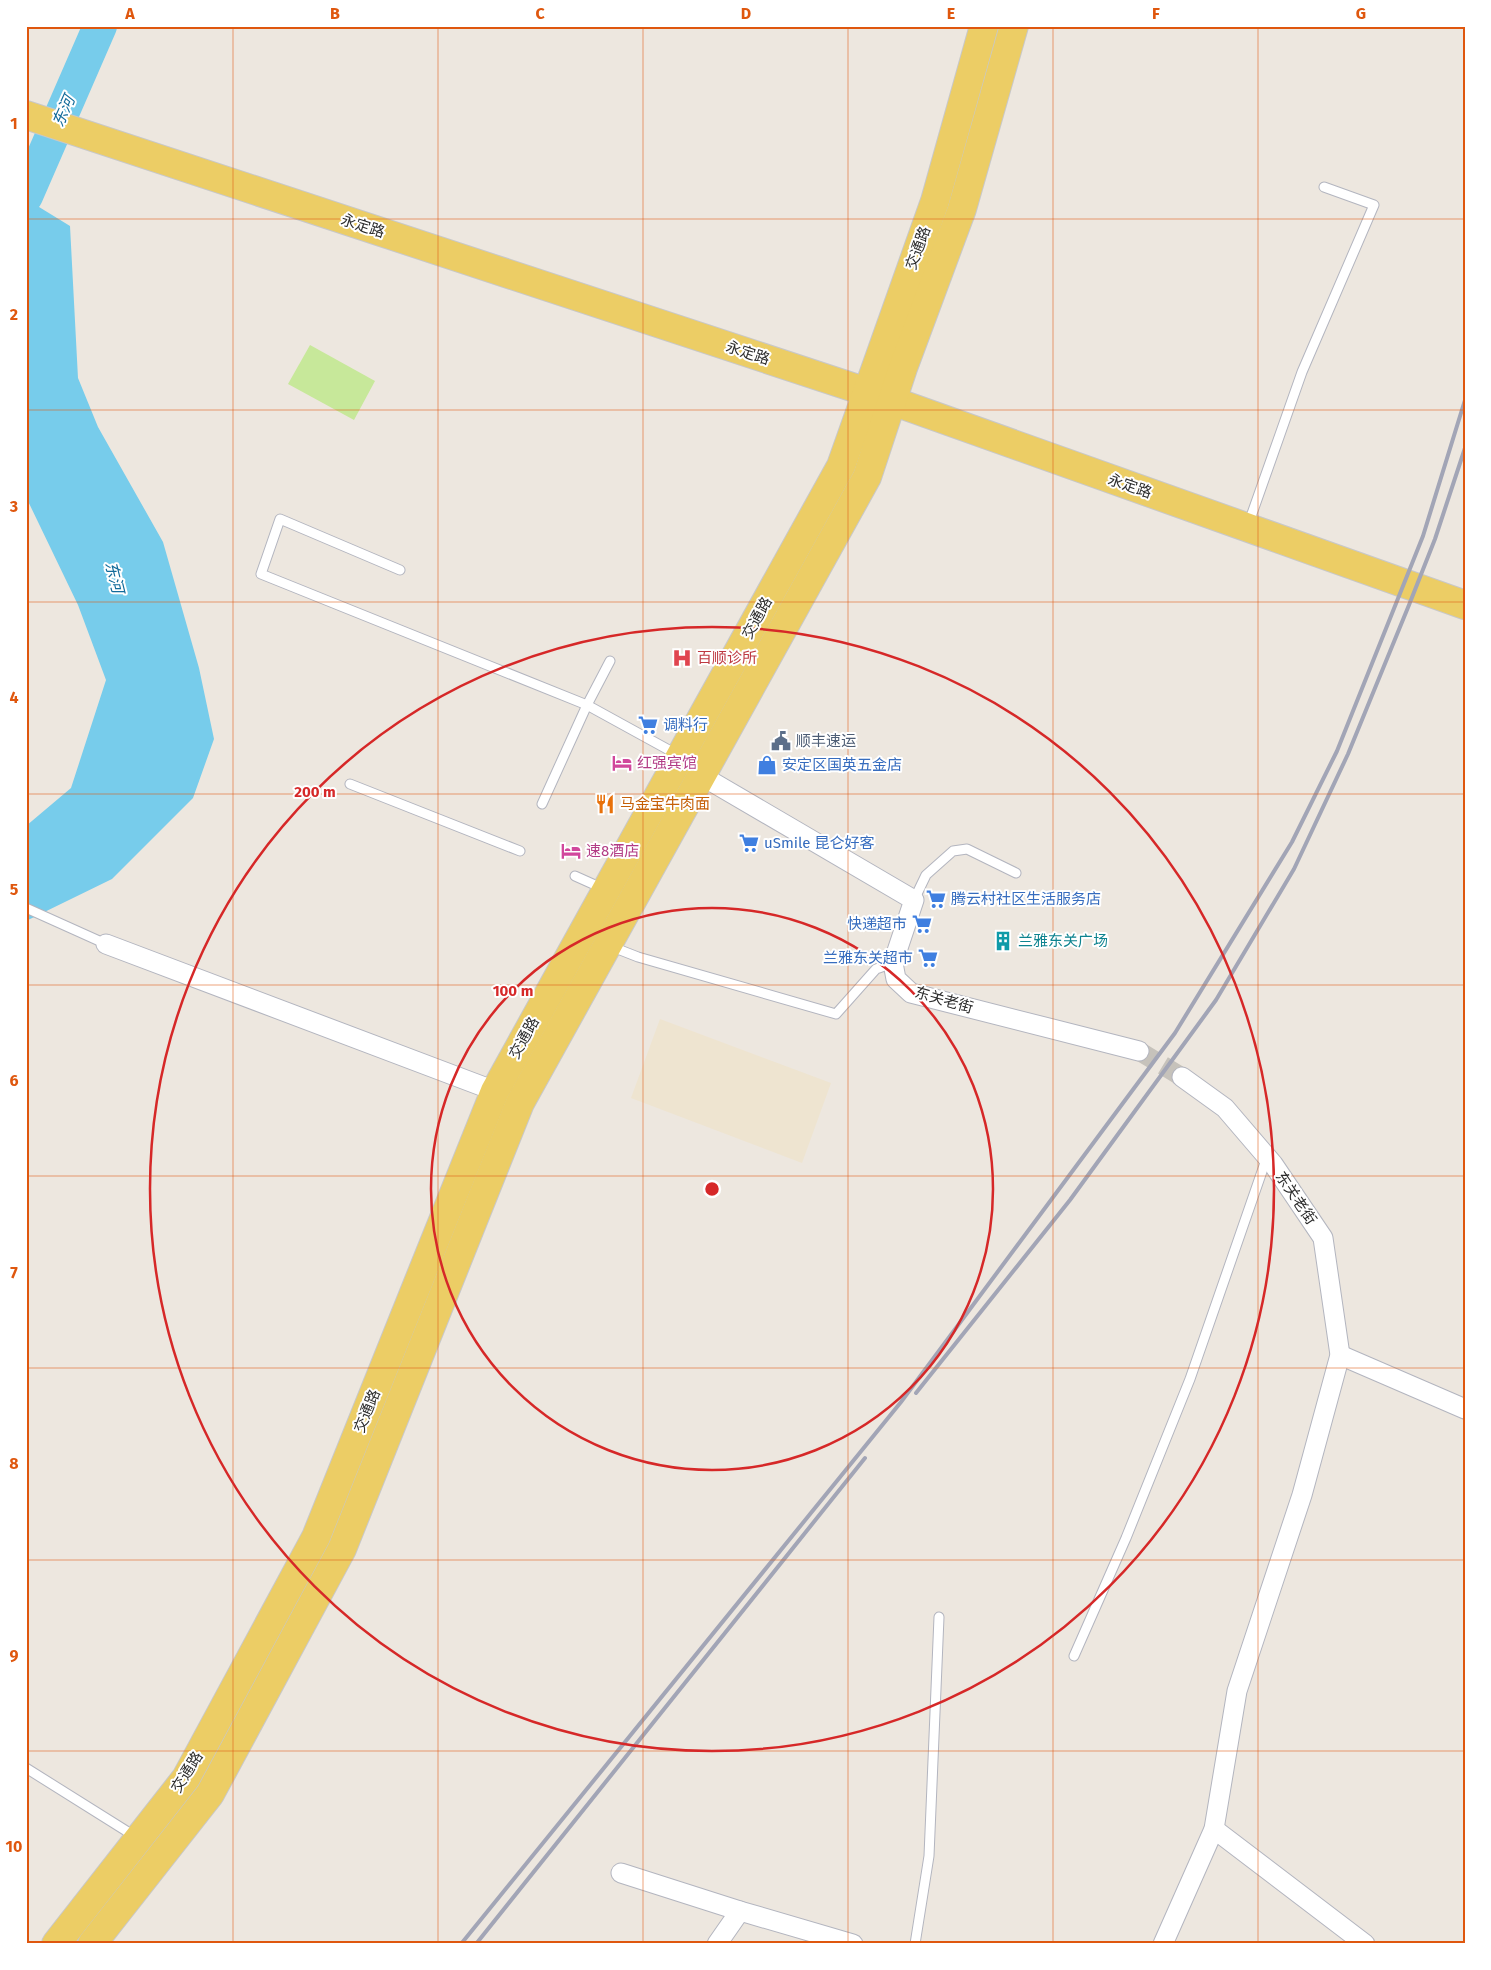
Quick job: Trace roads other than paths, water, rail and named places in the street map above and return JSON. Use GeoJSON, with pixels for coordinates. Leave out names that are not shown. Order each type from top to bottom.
{"type":"FeatureCollection","features":[{"type":"Feature","properties":{"kind":"main road","name":"交通路"},"geometry":{"type":"LineString","coordinates":[[56,1944],[186,1778],[316,1537],[495,1091],[841,466],[935,201],[984,26]]}},
{"type":"Feature","properties":{"kind":"main road","name":"交通路"},"geometry":{"type":"LineString","coordinates":[[92,1944],[210,1794],[342,1549],[520,1103],[867,477],[904,368],[962,209],[1014,26]]}},
{"type":"Feature","properties":{"kind":"main road","name":"永定路"},"geometry":{"type":"LineString","coordinates":[[26,115],[867,392],[1465,605]]}},
{"type":"Feature","properties":{"kind":"street"},"geometry":{"type":"LineString","coordinates":[[702,776],[914,900],[893,963]]}},
{"type":"Feature","properties":{"kind":"street"},"geometry":{"type":"LineString","coordinates":[[106,944],[495,1091]]}},
{"type":"Feature","properties":{"kind":"street","name":"东关老街"},"geometry":{"type":"LineString","coordinates":[[893,963],[896,979],[911,993],[1139,1051]]}},
{"type":"Feature","properties":{"kind":"street","name":"东关老街"},"geometry":{"type":"LineString","coordinates":[[1182,1077],[1226,1108],[1267,1156],[1323,1238],[1340,1355]]}},
{"type":"Feature","properties":{"kind":"street"},"geometry":{"type":"LineString","coordinates":[[1163,1944],[1214,1829],[1237,1691],[1302,1494],[1340,1355],[1465,1409]]}},
{"type":"Feature","properties":{"kind":"street"},"geometry":{"type":"LineString","coordinates":[[1214,1829],[1365,1944]]}},
{"type":"Feature","properties":{"kind":"street"},"geometry":{"type":"LineString","coordinates":[[621,1872],[841,1942]]}},
{"type":"Feature","properties":{"kind":"street"},"geometry":{"type":"LineString","coordinates":[[717,1944],[740,1911]]}},
{"type":"Feature","properties":{"kind":"lane"},"geometry":{"type":"LineString","coordinates":[[1247,528],[1302,372],[1374,205],[1324,187]]}},
{"type":"Feature","properties":{"kind":"lane"},"geometry":{"type":"LineString","coordinates":[[400,570],[280,519],[261,574],[587,705],[680,756]]}},
{"type":"Feature","properties":{"kind":"lane"},"geometry":{"type":"LineString","coordinates":[[542,804],[587,705],[610,661]]}},
{"type":"Feature","properties":{"kind":"lane"},"geometry":{"type":"LineString","coordinates":[[350,784],[520,851]]}},
{"type":"Feature","properties":{"kind":"lane"},"geometry":{"type":"LineString","coordinates":[[914,900],[926,875],[953,851],[967,849],[1016,873]]}},
{"type":"Feature","properties":{"kind":"lane"},"geometry":{"type":"LineString","coordinates":[[575,876],[606,890]]}},
{"type":"Feature","properties":{"kind":"lane"},"geometry":{"type":"LineString","coordinates":[[26,908],[106,944]]}},
{"type":"Feature","properties":{"kind":"lane"},"geometry":{"type":"LineString","coordinates":[[608,945],[638,958],[836,1014],[876,969],[893,963]]}},
{"type":"Feature","properties":{"kind":"lane"},"geometry":{"type":"LineString","coordinates":[[1074,1656],[1126,1538],[1190,1379],[1267,1156]]}},
{"type":"Feature","properties":{"kind":"lane"},"geometry":{"type":"LineString","coordinates":[[915,1944],[930,1856],[939,1617]]}},
{"type":"Feature","properties":{"kind":"lane"},"geometry":{"type":"LineString","coordinates":[[26,1768],[138,1839]]}},
{"type":"Feature","properties":{"kind":"water"},"geometry":{"type":"Polygon","coordinates":[[[26,199],[70,226],[78,378],[98,427],[163,542],[199,668],[214,739],[193,798],[112,879],[26,921],[26,826],[71,788],[106,680],[78,605],[26,497],[26,199]]]}},
{"type":"Feature","properties":{"kind":"waterway","name":"东河"},"geometry":{"type":"LineString","coordinates":[[26,196],[100,26]]}},
{"type":"Feature","properties":{"kind":"tunnel"},"geometry":{"type":"LineString","coordinates":[[1139,1051],[1182,1077]]}},
{"type":"Feature","properties":{"kind":"railway"},"geometry":{"type":"LineString","coordinates":[[461,1944],[901,1402],[1175,1033],[1292,842],[1337,751],[1423,536],[1465,400]]}},
{"type":"Feature","properties":{"kind":"railway"},"geometry":{"type":"LineString","coordinates":[[916,1393],[1070,1200],[1216,1000],[1294,869],[1348,754],[1409,605],[1435,539],[1465,448]]}},
{"type":"Feature","properties":{"kind":"railway"},"geometry":{"type":"LineString","coordinates":[[476,1944],[865,1458]]}},
{"type":"Feature","properties":{"kind":"place","name":"百顺诊所"},"geometry":{"type":"Point","coordinates":[682,658]}},
{"type":"Feature","properties":{"kind":"place","name":"调料行"},"geometry":{"type":"Point","coordinates":[648,725]}},
{"type":"Feature","properties":{"kind":"place","name":"顺丰速运"},"geometry":{"type":"Point","coordinates":[781,741]}},
{"type":"Feature","properties":{"kind":"place","name":"红强宾馆"},"geometry":{"type":"Point","coordinates":[622,763]}},
{"type":"Feature","properties":{"kind":"place","name":"安定区国英五金店"},"geometry":{"type":"Point","coordinates":[767,765]}},
{"type":"Feature","properties":{"kind":"place","name":"马金宝牛肉面"},"geometry":{"type":"Point","coordinates":[605,804]}},
{"type":"Feature","properties":{"kind":"place","name":"uSmile 昆仑好客"},"geometry":{"type":"Point","coordinates":[749,843]}},
{"type":"Feature","properties":{"kind":"place","name":"速8酒店"},"geometry":{"type":"Point","coordinates":[571,851]}},
{"type":"Feature","properties":{"kind":"place","name":"腾云村社区生活服务店"},"geometry":{"type":"Point","coordinates":[936,899]}},
{"type":"Feature","properties":{"kind":"place","name":"快递超市"},"geometry":{"type":"Point","coordinates":[922,924]}},
{"type":"Feature","properties":{"kind":"place","name":"兰雅东关广场"},"geometry":{"type":"Point","coordinates":[1003,941]}},
{"type":"Feature","properties":{"kind":"place","name":"兰雅东关超市"},"geometry":{"type":"Point","coordinates":[928,958]}}]}
